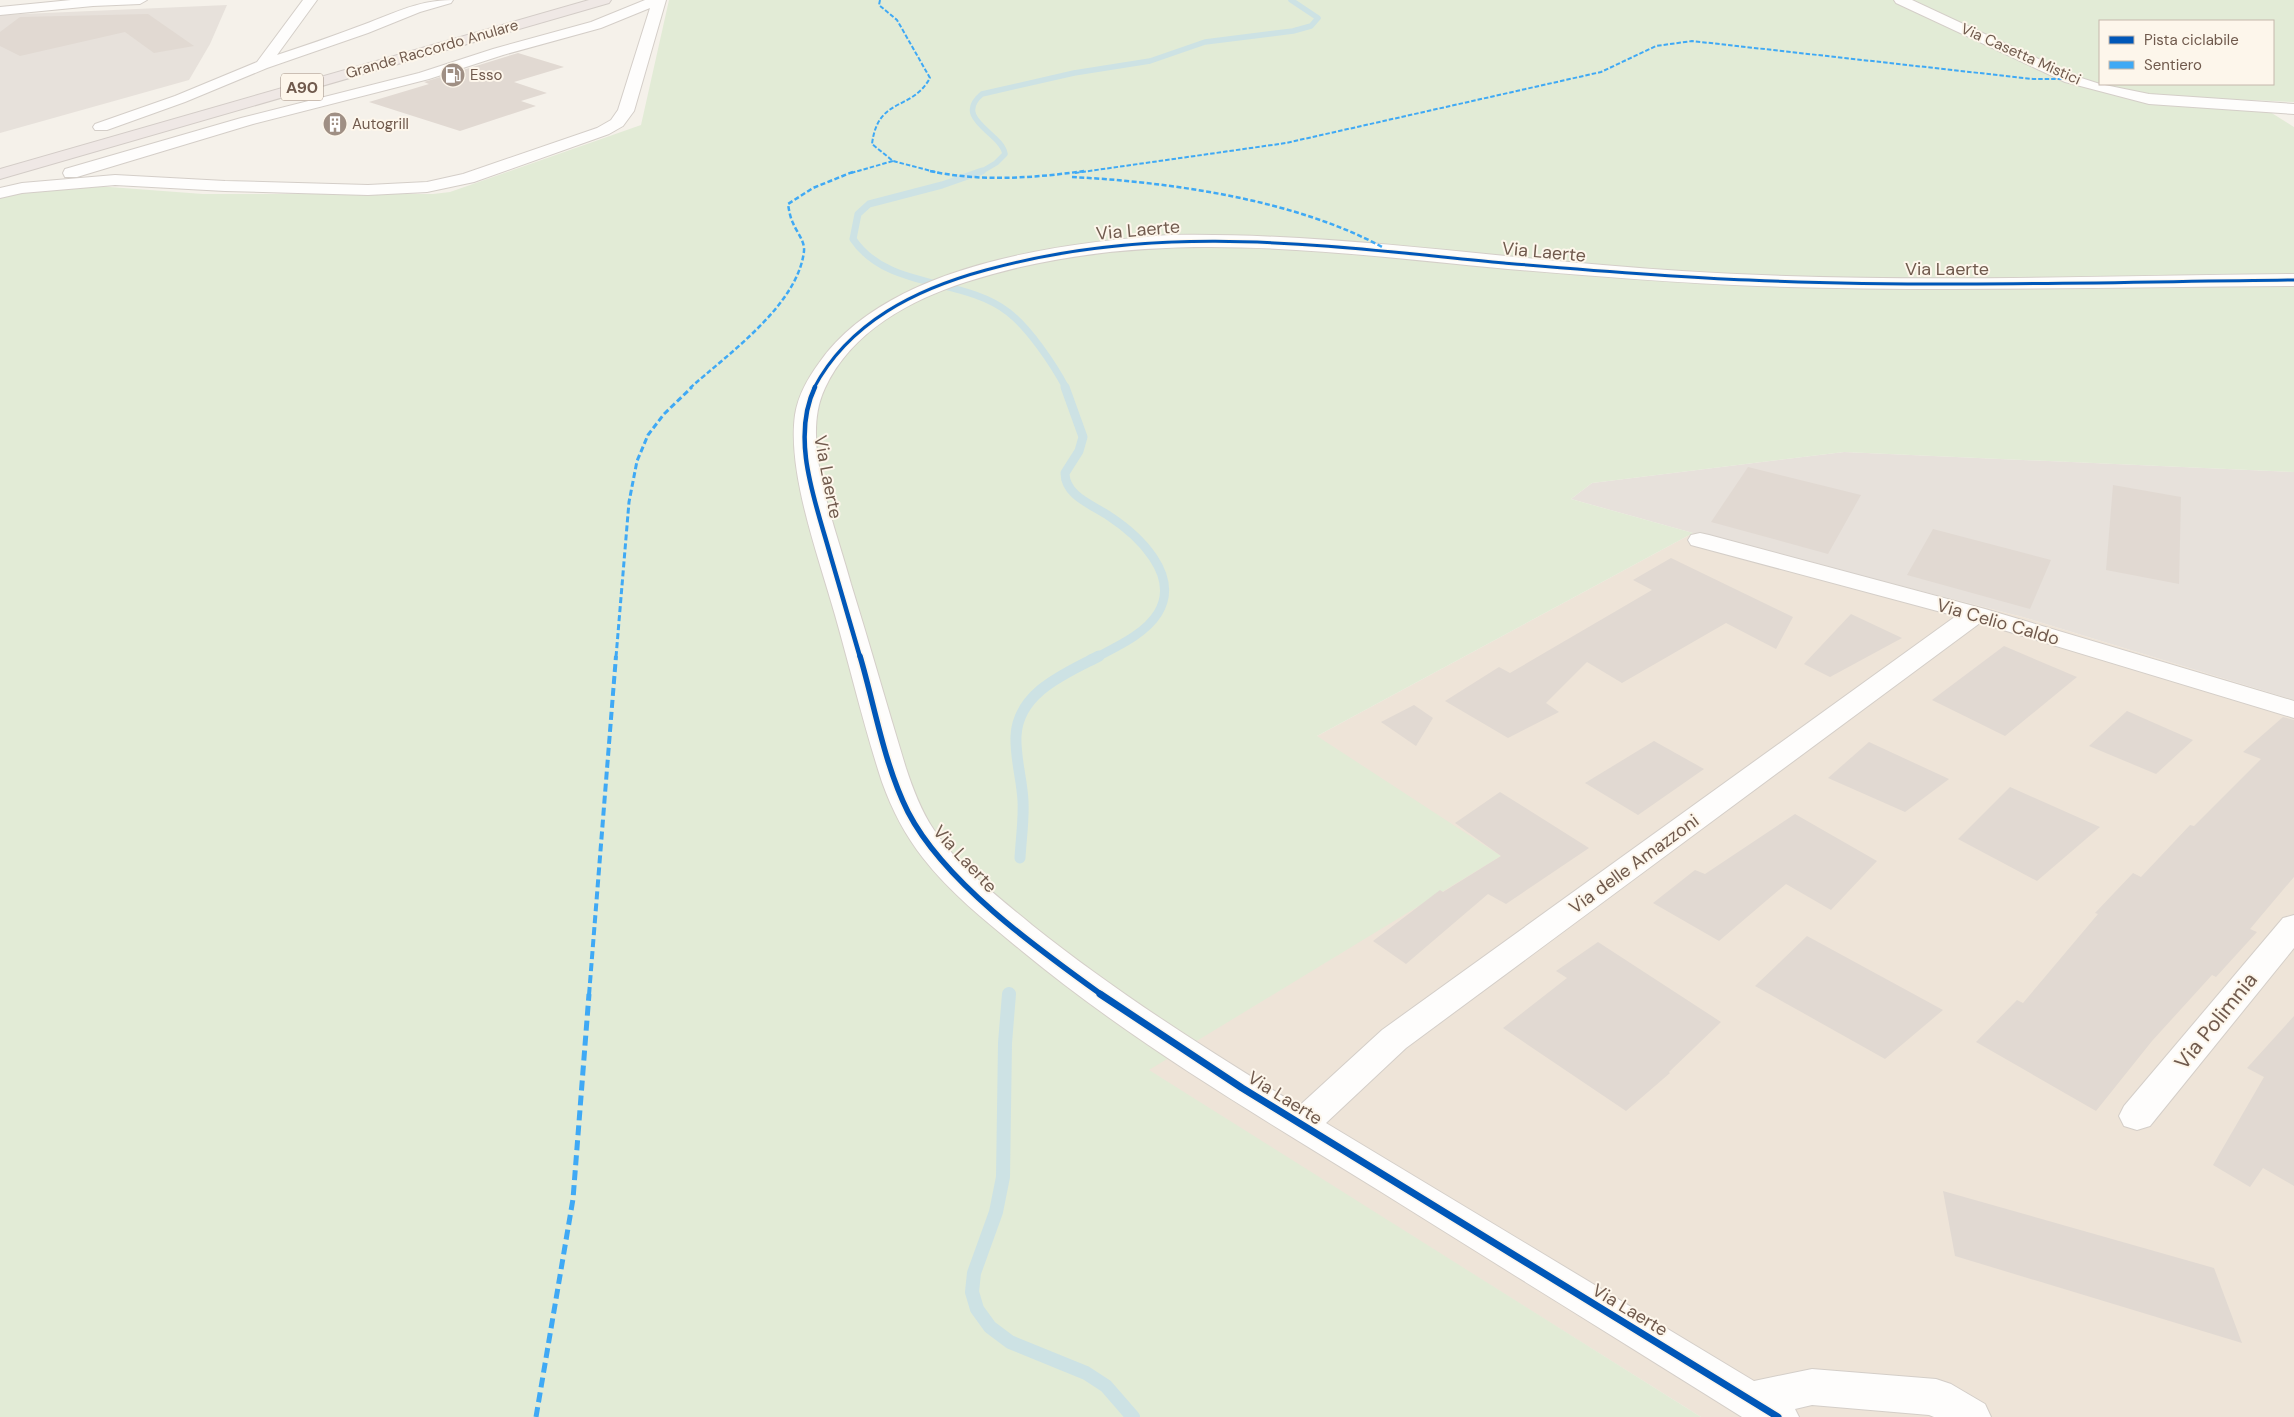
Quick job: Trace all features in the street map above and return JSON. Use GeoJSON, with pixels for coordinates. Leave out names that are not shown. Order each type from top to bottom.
{"type":"FeatureCollection","features":[{"type":"Feature","properties":{"kind":"highway","name":"Grande Raccordo Anulare"},"geometry":{"type":"LineString","coordinates":[[475,22],[552,0]]}},
{"type":"Feature","properties":{"kind":"highway","name":"Grande Raccordo Anulare"},"geometry":{"type":"LineString","coordinates":[[0,174],[604,0]]}},
{"type":"Feature","properties":{"kind":"highway"},"geometry":{"type":"LineString","coordinates":[[82,133],[254,84]]}},
{"type":"Feature","properties":{"kind":"street"},"geometry":{"type":"LineString","coordinates":[[0,11],[113,0]]}},
{"type":"Feature","properties":{"kind":"street"},"geometry":{"type":"LineString","coordinates":[[85,3],[140,0]]}},
{"type":"Feature","properties":{"kind":"street"},"geometry":{"type":"LineString","coordinates":[[262,65],[310,0]]}},
{"type":"Feature","properties":{"kind":"street"},"geometry":{"type":"LineString","coordinates":[[101,127],[180,99],[262,65],[446,0]]}},
{"type":"Feature","properties":{"kind":"street"},"geometry":{"type":"LineString","coordinates":[[22,188],[247,121],[394,85],[498,52],[581,30],[658,0]]}},
{"type":"Feature","properties":{"kind":"street"},"geometry":{"type":"LineString","coordinates":[[0,192],[93,181],[137,180],[224,186],[380,190],[427,187],[460,181],[596,133],[617,123],[626,111],[658,0]]}},
{"type":"Feature","properties":{"kind":"street","name":"Via Casetta Mistici"},"geometry":{"type":"LineString","coordinates":[[1901,0],[2070,78],[2149,99],[2290,111]]}},
{"type":"Feature","properties":{"kind":"street","name":"Via Laerte"},"geometry":{"type":"LineString","coordinates":[[1764,1409],[1301,1124],[1140,1022],[1035,945],[968,886],[941,859],[915,824],[904,802],[816,505],[808,468],[805,431],[806,414],[812,393],[820,377],[840,349],[870,321],[912,297],[977,272],[1046,255],[1099,246],[1166,240],[1218,238],[1327,244],[1652,275],[1782,282],[2294,280]]}},
{"type":"Feature","properties":{"kind":"street","name":"Via Celio Caldo"},"geometry":{"type":"LineString","coordinates":[[1700,540],[1976,614],[2294,710]]}},
{"type":"Feature","properties":{"kind":"street","name":"Via delle Amazzoni"},"geometry":{"type":"LineString","coordinates":[[1301,1124],[1394,1039],[1976,614]]}},
{"type":"Feature","properties":{"kind":"street","name":"Via Polimnia"},"geometry":{"type":"LineString","coordinates":[[2137,1116],[2294,926]]}},
{"type":"Feature","properties":{"kind":"street"},"geometry":{"type":"LineString","coordinates":[[1764,1409],[1812,1387],[1936,1397],[1970,1417]]}},
{"type":"Feature","properties":{"kind":"shaded area"},"geometry":{"type":"Polygon","coordinates":[[[227,5],[210,44],[189,80],[0,133],[0,15],[227,5]]]}},
{"type":"Feature","properties":{"kind":"shaded area"},"geometry":{"type":"Polygon","coordinates":[[[1844,452],[2294,472],[2294,700],[2023,617],[1693,533],[1571,499],[1592,483],[1844,452]]]}},
{"type":"Feature","properties":{"kind":"shaded area"},"geometry":{"type":"Polygon","coordinates":[[[1693,533],[2023,617],[2294,700],[2294,1417],[1701,1417],[1148,1071],[1317,736],[1693,533]]]}},
{"type":"Feature","properties":{"kind":"green space"},"geometry":{"type":"Polygon","coordinates":[[[669,0],[2294,0],[2294,102],[2251,100],[2294,127],[2294,472],[1844,452],[1592,483],[1571,499],[1693,533],[1317,736],[1501,856],[1149,1070],[1701,1417],[0,1417],[0,188],[70,184],[203,194],[433,194],[450,192],[641,125],[669,0]]]}},
{"type":"Feature","properties":{"kind":"building"},"geometry":{"type":"Polygon","coordinates":[[[148,14],[194,46],[154,53],[125,32],[20,56],[0,46],[0,32],[20,17],[148,14]]]}},
{"type":"Feature","properties":{"kind":"building"},"geometry":{"type":"Polygon","coordinates":[[[518,53],[564,67],[514,82],[547,93],[521,101],[536,106],[460,131],[369,102],[429,84],[424,82],[518,53]]]}},
{"type":"Feature","properties":{"kind":"building"},"geometry":{"type":"Polygon","coordinates":[[[1748,467],[1861,495],[1828,554],[1711,522],[1748,467]]]}},
{"type":"Feature","properties":{"kind":"building"},"geometry":{"type":"Polygon","coordinates":[[[2113,485],[2181,497],[2179,584],[2106,570],[2113,485]]]}},
{"type":"Feature","properties":{"kind":"building"},"geometry":{"type":"Polygon","coordinates":[[[1933,529],[2051,560],[2030,609],[1907,575],[1933,529]]]}},
{"type":"Feature","properties":{"kind":"building"},"geometry":{"type":"Polygon","coordinates":[[[1671,558],[1793,617],[1776,649],[1726,623],[1622,683],[1587,662],[1546,703],[1559,712],[1508,738],[1445,701],[1499,667],[1510,673],[1652,590],[1633,580],[1671,558]]]}},
{"type":"Feature","properties":{"kind":"building"},"geometry":{"type":"Polygon","coordinates":[[[1851,614],[1902,638],[1830,677],[1804,664],[1851,614]]]}},
{"type":"Feature","properties":{"kind":"building"},"geometry":{"type":"Polygon","coordinates":[[[2004,646],[2077,677],[2005,736],[1932,700],[2004,646]]]}},
{"type":"Feature","properties":{"kind":"building"},"geometry":{"type":"Polygon","coordinates":[[[1414,705],[1433,718],[1416,746],[1381,722],[1414,705]]]}},
{"type":"Feature","properties":{"kind":"building"},"geometry":{"type":"Polygon","coordinates":[[[2127,711],[2193,740],[2156,774],[2089,746],[2127,711]]]}},
{"type":"Feature","properties":{"kind":"building"},"geometry":{"type":"Polygon","coordinates":[[[2283,717],[2294,720],[2294,877],[2250,929],[2257,932],[2216,977],[2212,975],[2152,1041],[2096,1111],[1976,1042],[2017,1000],[2023,1003],[2098,914],[2095,913],[2133,873],[2141,877],[2190,825],[2194,826],[2261,759],[2243,752],[2283,717]]]}},
{"type":"Feature","properties":{"kind":"building"},"geometry":{"type":"Polygon","coordinates":[[[1654,741],[1704,769],[1638,815],[1585,783],[1654,741]]]}},
{"type":"Feature","properties":{"kind":"building"},"geometry":{"type":"Polygon","coordinates":[[[1869,742],[1949,779],[1905,812],[1828,778],[1869,742]]]}},
{"type":"Feature","properties":{"kind":"building"},"geometry":{"type":"Polygon","coordinates":[[[2010,787],[2100,827],[2037,881],[1958,839],[2010,787]]]}},
{"type":"Feature","properties":{"kind":"building"},"geometry":{"type":"Polygon","coordinates":[[[1500,792],[1589,848],[1506,904],[1488,894],[1406,964],[1373,941],[1440,890],[1443,892],[1501,856],[1455,823],[1500,792]]]}},
{"type":"Feature","properties":{"kind":"building"},"geometry":{"type":"Polygon","coordinates":[[[1795,814],[1877,861],[1831,910],[1786,884],[1719,941],[1653,903],[1695,870],[1705,874],[1795,814]]]}},
{"type":"Feature","properties":{"kind":"building"},"geometry":{"type":"Polygon","coordinates":[[[1807,936],[1943,1010],[1885,1059],[1755,986],[1807,936]]]}},
{"type":"Feature","properties":{"kind":"building"},"geometry":{"type":"Polygon","coordinates":[[[1598,942],[1721,1022],[1670,1073],[1626,1111],[1503,1028],[1567,978],[1556,971],[1598,942]]]}},
{"type":"Feature","properties":{"kind":"building"},"geometry":{"type":"Polygon","coordinates":[[[2294,1016],[2294,1186],[2263,1168],[2250,1187],[2213,1165],[2264,1077],[2247,1068],[2294,1016]]]}},
{"type":"Feature","properties":{"kind":"building"},"geometry":{"type":"Polygon","coordinates":[[[1943,1191],[2214,1268],[2242,1343],[1955,1256],[1943,1191]]]}},
{"type":"Feature","properties":{"kind":"waterway"},"geometry":{"type":"LineString","coordinates":[[979,173],[996,163],[1005,154],[1002,146],[975,118],[973,111],[974,103],[982,94],[1074,73],[1150,61],[1205,42],[1293,31],[1311,26],[1318,18],[1291,0]]}},
{"type":"Feature","properties":{"kind":"waterway"},"geometry":{"type":"LineString","coordinates":[[982,171],[942,185],[869,204],[858,214],[853,239],[868,255],[885,267],[905,275],[970,293],[990,301],[1008,312],[1024,327],[1040,347],[1066,388]]}},
{"type":"Feature","properties":{"kind":"waterway"},"geometry":{"type":"LineString","coordinates":[[1065,387],[1083,437],[1079,451],[1065,473],[1066,481],[1081,499],[1120,524],[1143,545],[1153,557],[1164,584],[1164,599],[1153,620],[1130,639],[1098,657]]}},
{"type":"Feature","properties":{"kind":"waterway"},"geometry":{"type":"LineString","coordinates":[[1020,858],[1023,808],[1016,744],[1019,721],[1025,707],[1046,686],[1072,669],[1098,657]]}},
{"type":"Feature","properties":{"kind":"waterway"},"geometry":{"type":"LineString","coordinates":[[1009,994],[1005,1043],[1003,1177],[996,1212],[974,1273],[972,1292],[977,1309],[990,1327],[1010,1342],[1086,1373],[1106,1386],[1133,1417]]}},
{"type":"Feature","properties":{"kind":"marked path"},"geometry":{"type":"LineString","coordinates":[[880,0],[879,5],[897,20],[930,78],[926,86],[919,92],[880,117],[874,128],[872,144],[893,161],[933,172],[998,178],[1050,176],[1286,143],[1601,72],[1656,46],[1692,41],[2033,79],[2070,79]]}},
{"type":"Feature","properties":{"kind":"marked path"},"geometry":{"type":"LineString","coordinates":[[536,1417],[573,1199],[625,545],[630,488],[633,475],[641,448],[664,414],[685,392],[762,322],[784,298],[798,274],[804,246],[791,219],[788,204],[800,195],[825,182],[851,172],[893,161]]}},
{"type":"Feature","properties":{"kind":"marked path"},"geometry":{"type":"LineString","coordinates":[[1072,177],[1156,185],[1277,207],[1332,223],[1384,248]]}},
{"type":"Feature","properties":{"kind":"cycle path"},"geometry":{"type":"LineString","coordinates":[[1778,1417],[1242,1088],[1162,1036],[1046,953],[983,901],[946,865],[924,838],[901,797],[820,518],[810,480],[805,439],[807,406],[812,392],[832,359],[851,338],[873,319],[897,304],[949,281],[977,272],[1078,249],[1123,244],[1214,240],[1259,241],[1350,247],[1576,269],[1757,280],[1865,283],[2294,280]]}},
{"type":"Feature","properties":{"kind":"place","name":"Esso"},"geometry":{"type":"Point","coordinates":[453,75]}},
{"type":"Feature","properties":{"kind":"place","name":"Autogrill"},"geometry":{"type":"Point","coordinates":[335,124]}}]}
